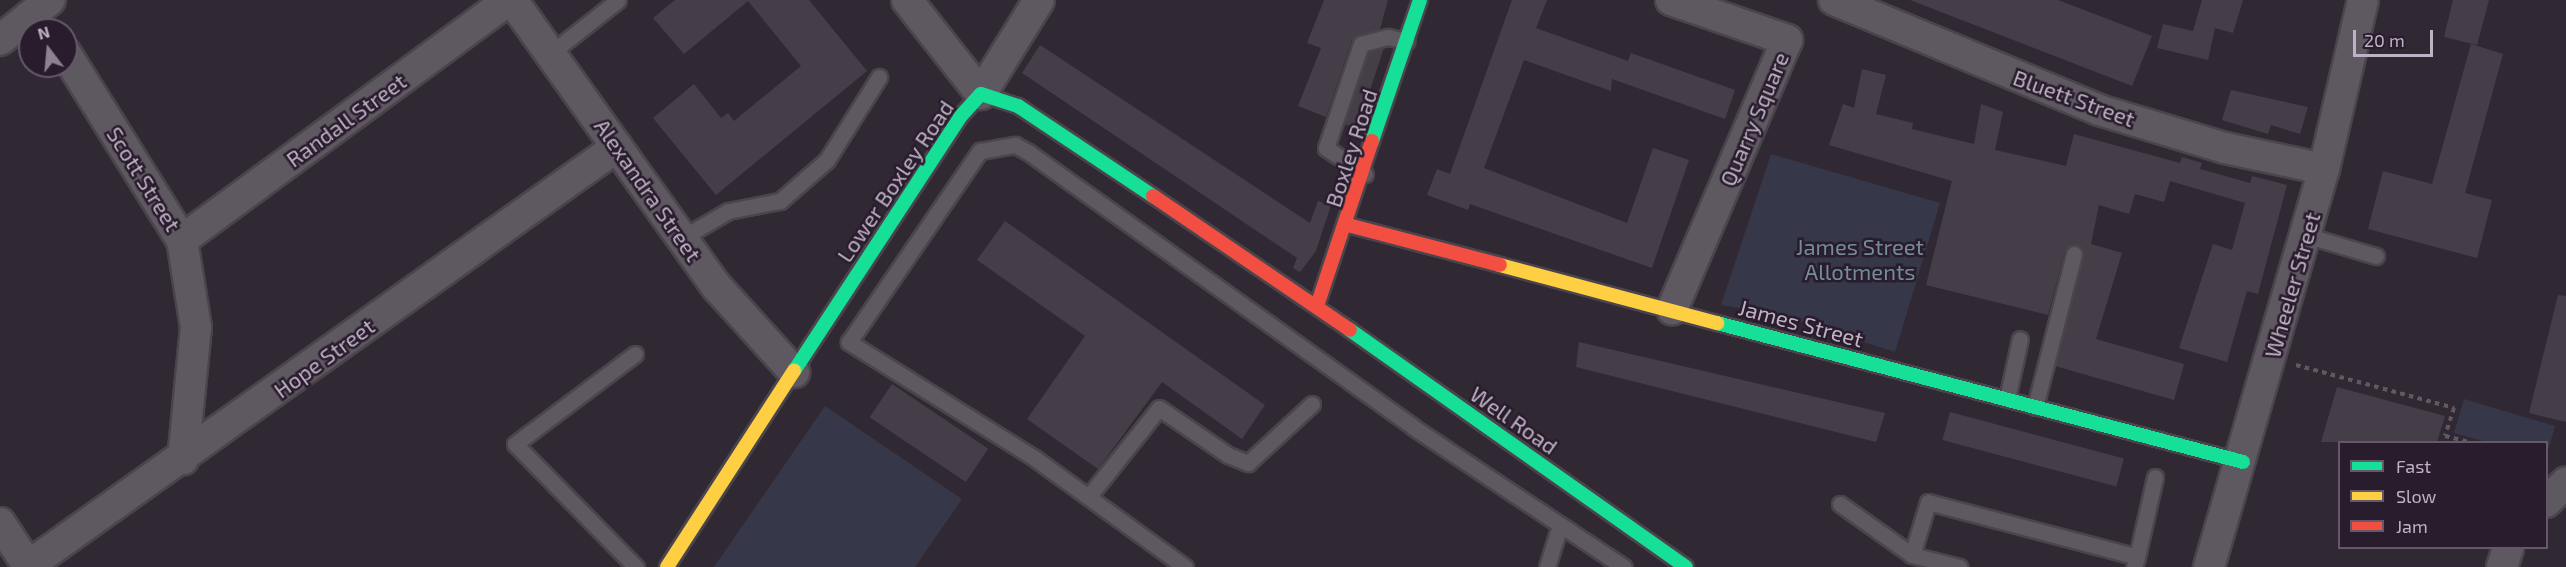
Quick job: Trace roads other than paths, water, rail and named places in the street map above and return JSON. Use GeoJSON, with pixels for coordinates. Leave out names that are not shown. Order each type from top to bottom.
{"type":"FeatureCollection","features":[{"type":"Feature","properties":{"kind":"main road","name":"Boxley Road"},"geometry":{"type":"LineString","coordinates":[[1317,306],[1348,225],[1420,0]]}},
{"type":"Feature","properties":{"kind":"main road","name":"Lower Boxley Road"},"geometry":{"type":"LineString","coordinates":[[667,567],[960,117],[981,94],[1018,106],[1317,306]]}},
{"type":"Feature","properties":{"kind":"main road","name":"James Street"},"geometry":{"type":"LineString","coordinates":[[1348,225],[2243,462]]}},
{"type":"Feature","properties":{"kind":"main road","name":"Well Road"},"geometry":{"type":"LineString","coordinates":[[1317,306],[1686,567]]}},
{"type":"Feature","properties":{"kind":"street","name":"Alexandra Street"},"geometry":{"type":"LineString","coordinates":[[511,0],[717,287],[794,372]]}},
{"type":"Feature","properties":{"kind":"street","name":"Randall Street"},"geometry":{"type":"LineString","coordinates":[[182,240],[511,0]]}},
{"type":"Feature","properties":{"kind":"street"},"geometry":{"type":"LineString","coordinates":[[907,0],[981,94],[1039,0]]}},
{"type":"Feature","properties":{"kind":"street","name":"Quarry Square"},"geometry":{"type":"LineString","coordinates":[[1671,0],[1787,40],[1672,310]]}},
{"type":"Feature","properties":{"kind":"street","name":"Bluett Street"},"geometry":{"type":"LineString","coordinates":[[1834,0],[2099,110],[2225,148],[2324,169]]}},
{"type":"Feature","properties":{"kind":"street","name":"Wheeler Street"},"geometry":{"type":"LineString","coordinates":[[2209,567],[2243,462],[2324,169],[2363,0]]}},
{"type":"Feature","properties":{"kind":"street"},"geometry":{"type":"LineString","coordinates":[[0,40],[43,10]]}},
{"type":"Feature","properties":{"kind":"street","name":"Scott Street"},"geometry":{"type":"LineString","coordinates":[[78,73],[182,240],[196,327],[183,459]]}},
{"type":"Feature","properties":{"kind":"street","name":"Hope Street"},"geometry":{"type":"LineString","coordinates":[[29,566],[183,459],[617,147]]}},
{"type":"Feature","properties":{"kind":"street"},"geometry":{"type":"LineString","coordinates":[[2548,501],[2566,483]]}},
{"type":"Feature","properties":{"kind":"street"},"geometry":{"type":"LineString","coordinates":[[0,523],[29,566]]}},
{"type":"Feature","properties":{"kind":"street"},"geometry":{"type":"LineString","coordinates":[[2502,567],[2508,549]]}},
{"type":"Feature","properties":{"kind":"lane"},"geometry":{"type":"LineString","coordinates":[[551,53],[618,0]]}},
{"type":"Feature","properties":{"kind":"lane"},"geometry":{"type":"LineString","coordinates":[[1365,174],[1326,148],[1361,44],[1388,37],[1407,41]]}},
{"type":"Feature","properties":{"kind":"lane"},"geometry":{"type":"LineString","coordinates":[[682,238],[728,211],[780,201],[827,160],[879,78]]}},
{"type":"Feature","properties":{"kind":"lane"},"geometry":{"type":"LineString","coordinates":[[1185,567],[1089,496],[849,342],[980,152],[997,145],[1028,152],[1560,525],[1624,567]]}},
{"type":"Feature","properties":{"kind":"lane"},"geometry":{"type":"LineString","coordinates":[[2305,235],[2376,256]]}},
{"type":"Feature","properties":{"kind":"lane"},"geometry":{"type":"LineString","coordinates":[[2035,407],[2074,254]]}},
{"type":"Feature","properties":{"kind":"lane"},"geometry":{"type":"LineString","coordinates":[[2007,399],[2020,339]]}},
{"type":"Feature","properties":{"kind":"lane"},"geometry":{"type":"LineString","coordinates":[[635,354],[515,444],[636,567]]}},
{"type":"Feature","properties":{"kind":"lane"},"geometry":{"type":"LineString","coordinates":[[1089,496],[1159,408],[1228,455],[1248,463],[1312,404]]}},
{"type":"Feature","properties":{"kind":"lane"},"geometry":{"type":"LineString","coordinates":[[1912,555],[1928,502],[2135,562],[2155,477]]}},
{"type":"Feature","properties":{"kind":"lane"},"geometry":{"type":"LineString","coordinates":[[1840,504],[1912,555],[1959,567]]}},
{"type":"Feature","properties":{"kind":"lane"},"geometry":{"type":"LineString","coordinates":[[1546,567],[1560,525]]}},
{"type":"Feature","properties":{"kind":"park label","name":"James Street Allotments"},"geometry":{"type":"Point","coordinates":[1860,258]}}]}
